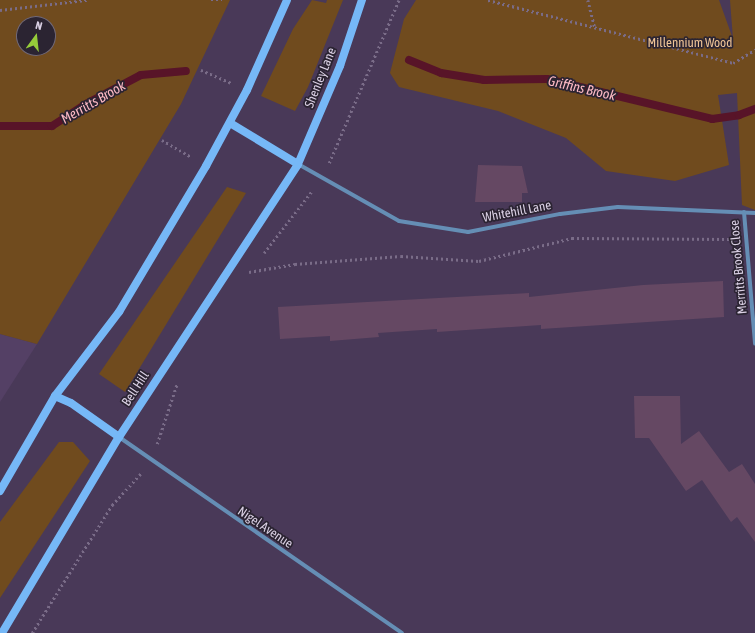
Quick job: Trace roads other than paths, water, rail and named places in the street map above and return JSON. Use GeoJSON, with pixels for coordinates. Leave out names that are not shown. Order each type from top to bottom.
{"type":"FeatureCollection","features":[{"type":"Feature","properties":{"kind":"main road"},"geometry":{"type":"LineString","coordinates":[[0,491],[55,396],[119,312],[206,166],[247,90],[287,0]]}},
{"type":"Feature","properties":{"kind":"main road","name":"Shenley Lane"},"geometry":{"type":"LineString","coordinates":[[298,164],[340,66],[362,0]]}},
{"type":"Feature","properties":{"kind":"main road"},"geometry":{"type":"LineString","coordinates":[[230,123],[298,164]]}},
{"type":"Feature","properties":{"kind":"main road","name":"Bell Hill"},"geometry":{"type":"LineString","coordinates":[[2,633],[118,437],[298,164]]}},
{"type":"Feature","properties":{"kind":"main road"},"geometry":{"type":"LineString","coordinates":[[55,396],[70,403],[118,437]]}},
{"type":"Feature","properties":{"kind":"street","name":"Whitehill Lane"},"geometry":{"type":"LineString","coordinates":[[298,164],[399,221],[468,232],[560,214],[618,207],[755,213]]}},
{"type":"Feature","properties":{"kind":"street","name":"Merritts Brook Close"},"geometry":{"type":"LineString","coordinates":[[744,212],[755,344]]}},
{"type":"Feature","properties":{"kind":"street","name":"Nigel Avenue"},"geometry":{"type":"LineString","coordinates":[[118,437],[152,462],[402,633]]}},
{"type":"Feature","properties":{"kind":"waterway","name":"Griffins Brook"},"geometry":{"type":"LineString","coordinates":[[409,60],[441,73],[484,80],[547,79],[712,119],[739,115],[755,109]]}},
{"type":"Feature","properties":{"kind":"waterway","name":"Merritts Brook"},"geometry":{"type":"LineString","coordinates":[[0,126],[52,126],[84,105],[141,75],[186,71]]}},
{"type":"Feature","properties":{"kind":"park label","name":"Millennium Wood"},"geometry":{"type":"Point","coordinates":[690,43]}}]}
